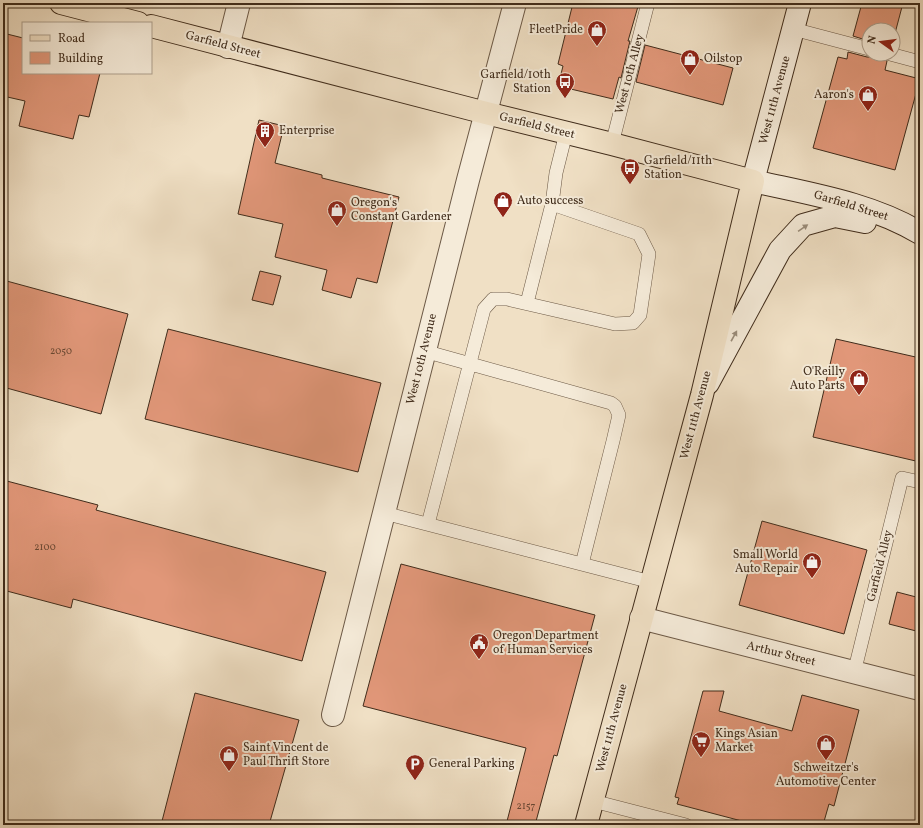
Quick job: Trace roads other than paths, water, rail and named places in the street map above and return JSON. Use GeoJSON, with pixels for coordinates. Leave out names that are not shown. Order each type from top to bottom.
{"type":"FeatureCollection","features":[{"type":"Feature","properties":{"kind":"main road"},"geometry":{"type":"LineString","coordinates":[[61,3],[134,22]]}},
{"type":"Feature","properties":{"kind":"main road","name":"Garfield Street"},"geometry":{"type":"LineString","coordinates":[[152,26],[486,114],[612,144],[753,181]]}},
{"type":"Feature","properties":{"kind":"main road","name":"West 11th Avenue"},"geometry":{"type":"LineString","coordinates":[[586,825],[702,395],[753,181]]}},
{"type":"Feature","properties":{"kind":"street"},"geometry":{"type":"LineString","coordinates":[[228,47],[239,3]]}},
{"type":"Feature","properties":{"kind":"street","name":"West 10th Avenue"},"geometry":{"type":"LineString","coordinates":[[332,715],[424,351],[515,3]]}},
{"type":"Feature","properties":{"kind":"street","name":"West 11th Avenue"},"geometry":{"type":"LineString","coordinates":[[753,181],[800,3]]}},
{"type":"Feature","properties":{"kind":"street","name":"Garfield Street"},"geometry":{"type":"LineString","coordinates":[[753,181],[839,201],[877,212],[908,226],[920,234]]}},
{"type":"Feature","properties":{"kind":"street"},"geometry":{"type":"LineString","coordinates":[[702,395],[780,250],[803,225],[835,216],[920,234]]}},
{"type":"Feature","properties":{"kind":"street","name":"Arthur Street"},"geometry":{"type":"LineString","coordinates":[[641,618],[920,689]]}},
{"type":"Feature","properties":{"kind":"lane","name":"West 10th Alley"},"geometry":{"type":"LineString","coordinates":[[612,144],[648,3]]}},
{"type":"Feature","properties":{"kind":"lane"},"geometry":{"type":"LineString","coordinates":[[794,29],[861,47]]}},
{"type":"Feature","properties":{"kind":"lane"},"geometry":{"type":"LineString","coordinates":[[901,57],[920,62]]}},
{"type":"Feature","properties":{"kind":"lane"},"geometry":{"type":"LineString","coordinates":[[528,303],[552,204],[556,173],[566,133]]}},
{"type":"Feature","properties":{"kind":"lane"},"geometry":{"type":"LineString","coordinates":[[428,524],[484,308],[493,299],[508,299],[528,303],[615,324],[633,323],[640,315],[649,254],[639,234],[552,204]]}},
{"type":"Feature","properties":{"kind":"lane"},"geometry":{"type":"LineString","coordinates":[[424,351],[611,403],[615,406],[619,415],[615,435],[582,564]]}},
{"type":"Feature","properties":{"kind":"lane","name":"Garfield Alley"},"geometry":{"type":"LineString","coordinates":[[854,672],[902,478],[920,482]]}},
{"type":"Feature","properties":{"kind":"lane"},"geometry":{"type":"LineString","coordinates":[[384,514],[651,582]]}},
{"type":"Feature","properties":{"kind":"lane"},"geometry":{"type":"LineString","coordinates":[[593,801],[686,825]]}},
{"type":"Feature","properties":{"kind":"place","name":"FleetPride"},"geometry":{"type":"Point","coordinates":[597,47]}},
{"type":"Feature","properties":{"kind":"place","name":"Oilstop"},"geometry":{"type":"Point","coordinates":[690,76]}},
{"type":"Feature","properties":{"kind":"place","name":"Garfield/10th Station"},"geometry":{"type":"Point","coordinates":[565,99]}},
{"type":"Feature","properties":{"kind":"place","name":"Aaron's"},"geometry":{"type":"Point","coordinates":[868,112]}},
{"type":"Feature","properties":{"kind":"place","name":"Enterprise"},"geometry":{"type":"Point","coordinates":[265,148]}},
{"type":"Feature","properties":{"kind":"place","name":"Garfield/11th Station"},"geometry":{"type":"Point","coordinates":[630,185]}},
{"type":"Feature","properties":{"kind":"place","name":"Auto success"},"geometry":{"type":"Point","coordinates":[503,218]}},
{"type":"Feature","properties":{"kind":"place","name":"Oregon's Constant Gardener"},"geometry":{"type":"Point","coordinates":[337,227]}},
{"type":"Feature","properties":{"kind":"place","name":"O'Reilly Auto Parts"},"geometry":{"type":"Point","coordinates":[859,396]}},
{"type":"Feature","properties":{"kind":"place","name":"Small World Auto Repair"},"geometry":{"type":"Point","coordinates":[812,579]}},
{"type":"Feature","properties":{"kind":"place","name":"Oregon Department of Human Services"},"geometry":{"type":"Point","coordinates":[479,660]}},
{"type":"Feature","properties":{"kind":"place","name":"Kings Asian Market"},"geometry":{"type":"Point","coordinates":[701,758]}},
{"type":"Feature","properties":{"kind":"place","name":"Schweitzer's Automotive Center"},"geometry":{"type":"Point","coordinates":[826,761]}},
{"type":"Feature","properties":{"kind":"place","name":"Saint Vincent de Paul Thrift Store"},"geometry":{"type":"Point","coordinates":[229,772]}},
{"type":"Feature","properties":{"kind":"place","name":"General Parking"},"geometry":{"type":"Point","coordinates":[415,781]}}]}
